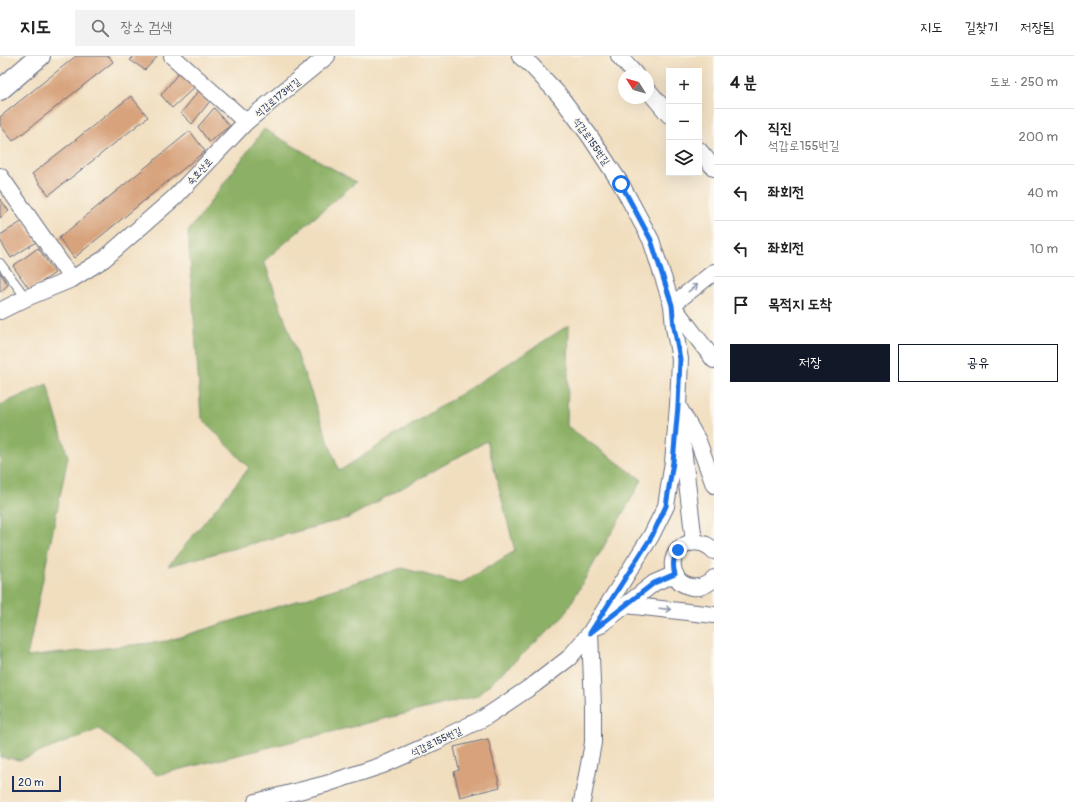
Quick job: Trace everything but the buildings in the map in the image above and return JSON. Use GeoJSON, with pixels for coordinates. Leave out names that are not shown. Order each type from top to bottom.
{"type":"FeatureCollection","features":[{"type":"Feature","properties":{"kind":"street"},"geometry":{"type":"LineString","coordinates":[[0,90],[40,56]]}},
{"type":"Feature","properties":{"kind":"street"},"geometry":{"type":"LineString","coordinates":[[172,56],[246,122]]}},
{"type":"Feature","properties":{"kind":"street","name":"석갑로173번길"},"geometry":{"type":"LineString","coordinates":[[246,122],[327,56]]}},
{"type":"Feature","properties":{"kind":"street","name":"석갑로155번길"},"geometry":{"type":"LineString","coordinates":[[256,802],[326,784],[383,765],[484,718],[535,684],[569,658],[590,633],[652,536],[666,506],[673,462],[680,359],[674,327],[672,305],[651,240],[621,184],[589,135],[559,95],[531,65],[520,56]]}},
{"type":"Feature","properties":{"kind":"street"},"geometry":{"type":"LineString","coordinates":[[620,56],[630,68]]}},
{"type":"Feature","properties":{"kind":"street"},"geometry":{"type":"LineString","coordinates":[[654,97],[666,111]]}},
{"type":"Feature","properties":{"kind":"street","name":"숙호산로"},"geometry":{"type":"LineString","coordinates":[[0,310],[72,279],[104,259],[175,197],[246,122]]}},
{"type":"Feature","properties":{"kind":"street"},"geometry":{"type":"LineString","coordinates":[[702,154],[714,168]]}},
{"type":"Feature","properties":{"kind":"street"},"geometry":{"type":"LineString","coordinates":[[0,176],[72,279]]}},
{"type":"Feature","properties":{"kind":"street"},"geometry":{"type":"LineString","coordinates":[[672,305],[714,272]]}},
{"type":"Feature","properties":{"kind":"street","name":"석갑로155번길"},"geometry":{"type":"LineString","coordinates":[[672,305],[714,360]]}},
{"type":"Feature","properties":{"kind":"street"},"geometry":{"type":"LineString","coordinates":[[678,406],[698,441],[714,485]]}},
{"type":"Feature","properties":{"kind":"street"},"geometry":{"type":"LineString","coordinates":[[678,406],[694,542]]}},
{"type":"Feature","properties":{"kind":"street"},"geometry":{"type":"LineString","coordinates":[[713,582],[705,586],[698,587],[691,587],[684,584],[675,574],[673,561],[678,550],[688,543],[701,542],[714,550]]}},
{"type":"Feature","properties":{"kind":"street"},"geometry":{"type":"LineString","coordinates":[[582,802],[593,743],[590,633],[654,583],[675,574]]}},
{"type":"Feature","properties":{"kind":"street"},"geometry":{"type":"LineString","coordinates":[[626,605],[714,615]]}},
{"type":"Feature","properties":{"kind":"lane"},"geometry":{"type":"LineString","coordinates":[[0,263],[26,298]]}},
{"type":"Feature","properties":{"kind":"green space"},"geometry":{"type":"Polygon","coordinates":[[[264,129],[356,182],[264,261],[339,471],[569,325],[567,426],[642,480],[563,617],[477,696],[157,775],[99,729],[20,760],[0,757],[0,405],[47,384],[68,457],[27,657],[167,641],[402,568],[460,584],[515,551],[487,441],[348,518],[168,566],[249,468],[201,417],[188,232],[264,129]]]}},
{"type":"Feature","properties":{"kind":"route"},"geometry":{"type":"LineString","coordinates":[[621,184],[651,240],[672,305],[674,327],[680,359],[678,406],[673,462],[666,506],[652,536],[590,633],[654,583],[675,574],[673,561],[678,550]]}}]}
